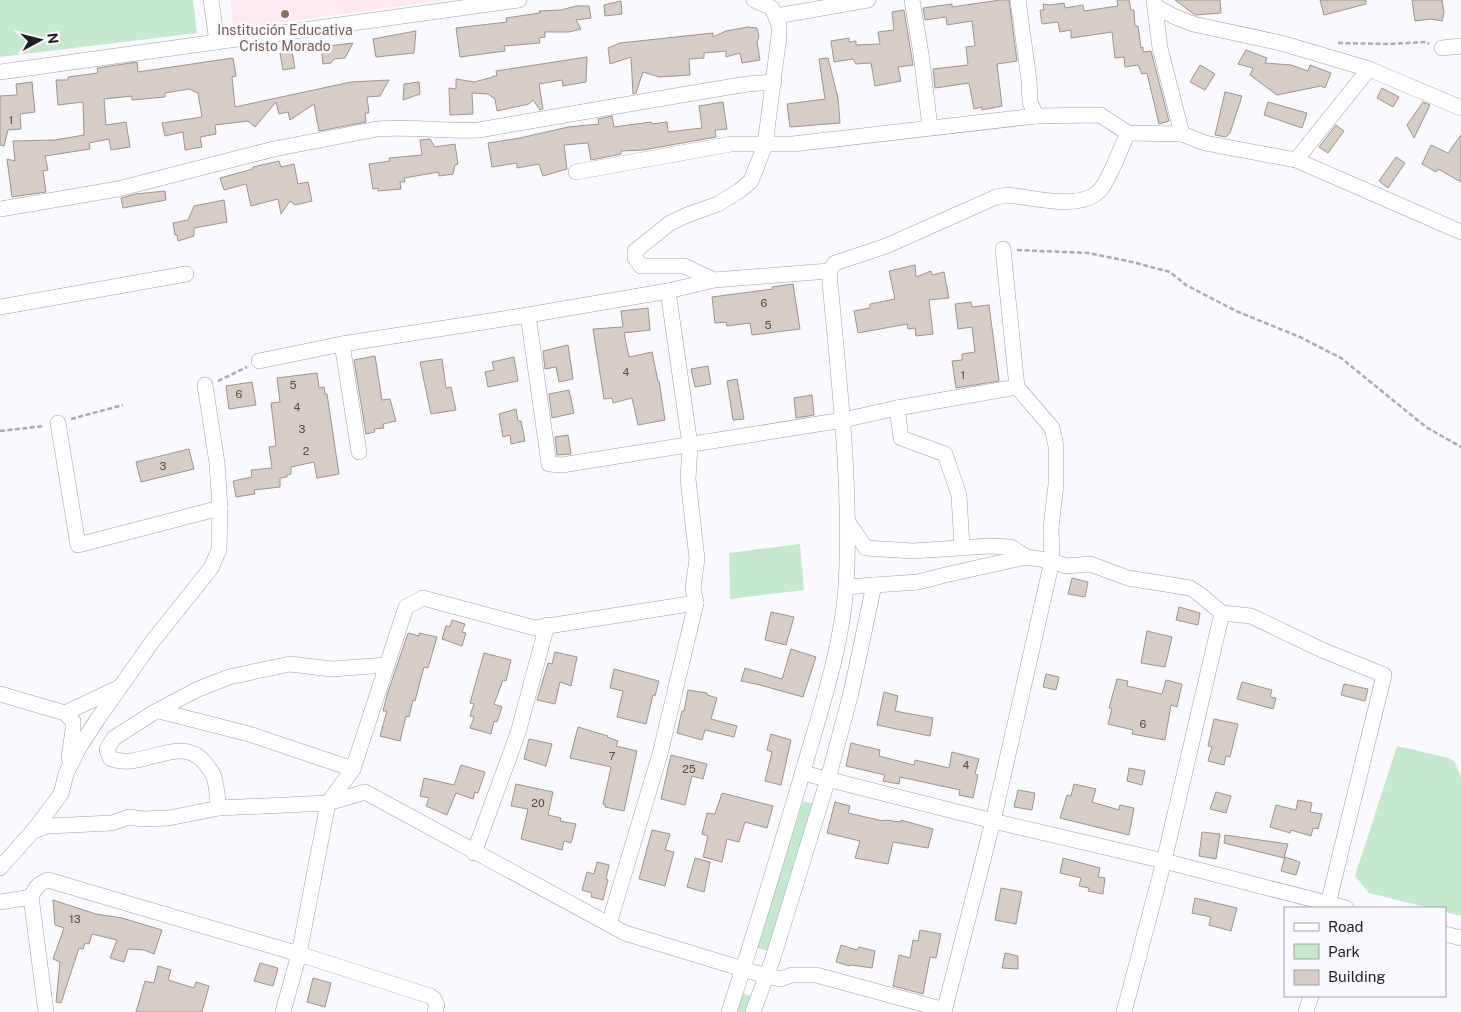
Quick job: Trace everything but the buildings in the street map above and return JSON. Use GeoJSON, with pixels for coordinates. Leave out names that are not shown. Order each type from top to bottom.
{"type":"FeatureCollection","features":[{"type":"Feature","properties":{"kind":"street"},"geometry":{"type":"LineString","coordinates":[[210,0],[217,42]]}},
{"type":"Feature","properties":{"kind":"street"},"geometry":{"type":"LineString","coordinates":[[0,72],[518,0]]}},
{"type":"Feature","properties":{"kind":"street"},"geometry":{"type":"LineString","coordinates":[[714,280],[684,266],[641,266],[635,258],[635,251],[670,223],[718,204],[751,181],[765,145],[779,36],[779,25],[772,8],[754,0]]}},
{"type":"Feature","properties":{"kind":"street"},"geometry":{"type":"LineString","coordinates":[[776,16],[868,0]]}},
{"type":"Feature","properties":{"kind":"street"},"geometry":{"type":"LineString","coordinates":[[912,0],[930,127]]}},
{"type":"Feature","properties":{"kind":"street"},"geometry":{"type":"LineString","coordinates":[[1018,0],[1029,80],[1030,102],[1036,116]]}},
{"type":"Feature","properties":{"kind":"street"},"geometry":{"type":"LineString","coordinates":[[1154,3],[1172,16],[1193,24],[1281,43],[1369,69],[1461,108]]}},
{"type":"Feature","properties":{"kind":"street"},"geometry":{"type":"LineString","coordinates":[[1154,3],[1160,48],[1182,134]]}},
{"type":"Feature","properties":{"kind":"street"},"geometry":{"type":"LineString","coordinates":[[1442,48],[1461,46]]}},
{"type":"Feature","properties":{"kind":"street"},"geometry":{"type":"LineString","coordinates":[[1296,160],[1369,69]]}},
{"type":"Feature","properties":{"kind":"street"},"geometry":{"type":"LineString","coordinates":[[0,209],[118,189],[274,149],[378,129],[479,130],[696,92],[774,82]]}},
{"type":"Feature","properties":{"kind":"street"},"geometry":{"type":"LineString","coordinates":[[576,172],[731,144],[793,144],[1036,116],[1100,115],[1128,133],[1182,134],[1205,143],[1296,160],[1461,232]]}},
{"type":"Feature","properties":{"kind":"street"},"geometry":{"type":"LineString","coordinates":[[259,361],[342,344],[528,315],[714,280],[828,271],[835,263],[886,246],[996,197],[1006,196],[1071,202],[1090,199],[1102,188],[1128,133]]}},
{"type":"Feature","properties":{"kind":"street"},"geometry":{"type":"LineString","coordinates":[[33,831],[48,826],[112,823],[129,817],[144,819],[169,818],[219,808],[328,804],[365,792],[474,853],[625,933],[766,976],[780,979],[792,975],[816,976],[945,1011],[993,821],[1052,561],[1051,528],[1056,484],[1056,446],[1052,428],[1017,388],[1003,249]]}},
{"type":"Feature","properties":{"kind":"street"},"geometry":{"type":"LineString","coordinates":[[729,1012],[772,881],[829,681],[846,587],[843,420],[828,271]]}},
{"type":"Feature","properties":{"kind":"street"},"geometry":{"type":"LineString","coordinates":[[0,307],[186,274]]}},
{"type":"Feature","properties":{"kind":"street"},"geometry":{"type":"LineString","coordinates":[[609,924],[660,754],[696,603],[693,588],[697,559],[688,480],[690,445],[668,290]]}},
{"type":"Feature","properties":{"kind":"street"},"geometry":{"type":"LineString","coordinates":[[528,315],[549,464],[562,465],[690,445],[843,420],[897,408],[1017,388]]}},
{"type":"Feature","properties":{"kind":"street"},"geometry":{"type":"LineString","coordinates":[[342,344],[359,452]]}},
{"type":"Feature","properties":{"kind":"street"},"geometry":{"type":"LineString","coordinates":[[66,774],[80,746],[152,642],[211,568],[219,550],[220,508],[217,463],[205,385]]}},
{"type":"Feature","properties":{"kind":"street"},"geometry":{"type":"LineString","coordinates":[[897,408],[901,438],[945,454],[959,495],[962,547]]}},
{"type":"Feature","properties":{"kind":"street"},"geometry":{"type":"LineString","coordinates":[[58,423],[78,545],[220,508]]}},
{"type":"Feature","properties":{"kind":"street"},"geometry":{"type":"LineString","coordinates":[[803,773],[993,821],[1164,861],[1328,906],[1384,675],[1322,650],[1251,616],[1222,613],[1190,588],[1128,578],[1090,564],[1066,566],[1026,556],[1011,547],[962,547],[913,551],[866,548],[846,520]]}},
{"type":"Feature","properties":{"kind":"street"},"geometry":{"type":"LineString","coordinates":[[846,587],[918,582],[1026,556]]}},
{"type":"Feature","properties":{"kind":"street"},"geometry":{"type":"LineString","coordinates":[[753,1012],[828,779],[853,684],[874,585]]}},
{"type":"Feature","properties":{"kind":"street"},"geometry":{"type":"LineString","coordinates":[[283,1012],[299,954],[328,804],[353,769],[406,607],[423,598],[535,628],[696,603]]}},
{"type":"Feature","properties":{"kind":"street"},"geometry":{"type":"LineString","coordinates":[[1124,1012],[1164,861],[1222,613]]}},
{"type":"Feature","properties":{"kind":"street"},"geometry":{"type":"LineString","coordinates":[[474,853],[518,733],[547,625]]}},
{"type":"Feature","properties":{"kind":"street"},"geometry":{"type":"LineString","coordinates":[[219,808],[214,776],[203,759],[190,752],[169,752],[132,761],[118,762],[110,758],[107,749],[114,738],[159,711],[196,690],[229,677],[290,664],[332,668],[386,665]]}},
{"type":"Feature","properties":{"kind":"street"},"geometry":{"type":"LineString","coordinates":[[65,713],[121,686]]}},
{"type":"Feature","properties":{"kind":"street"},"geometry":{"type":"LineString","coordinates":[[0,694],[65,713],[73,722],[66,774],[61,794],[33,831],[0,868]]}},
{"type":"Feature","properties":{"kind":"street"},"geometry":{"type":"LineString","coordinates":[[159,711],[249,734],[353,769]]}},
{"type":"Feature","properties":{"kind":"street"},"geometry":{"type":"LineString","coordinates":[[46,1012],[31,897],[35,888],[40,883],[48,880],[299,954],[430,996],[434,998],[437,1005],[435,1012]]}},
{"type":"Feature","properties":{"kind":"street"},"geometry":{"type":"LineString","coordinates":[[0,902],[31,897]]}},
{"type":"Feature","properties":{"kind":"street"},"geometry":{"type":"LineString","coordinates":[[1446,934],[1461,938]]}},
{"type":"Feature","properties":{"kind":"street"},"geometry":{"type":"LineString","coordinates":[[1306,1012],[1311,997]]}},
{"type":"Feature","properties":{"kind":"path"},"geometry":{"type":"LineString","coordinates":[[1337,43],[1390,44],[1426,42],[1434,48],[1442,48]]}},
{"type":"Feature","properties":{"kind":"path"},"geometry":{"type":"LineString","coordinates":[[1003,249],[1088,253],[1170,272],[1186,285],[1236,311],[1308,341],[1341,358],[1426,427],[1461,447]]}},
{"type":"Feature","properties":{"kind":"path"},"geometry":{"type":"LineString","coordinates":[[205,385],[259,361]]}},
{"type":"Feature","properties":{"kind":"shaded area","name":"Institución Educativa Cristo Morado"},"geometry":{"type":"Polygon","coordinates":[[[230,0],[444,0],[234,29],[230,0]]]}},
{"type":"Feature","properties":{"kind":"green space"},"geometry":{"type":"Polygon","coordinates":[[[0,0],[193,0],[197,33],[0,57],[0,0]]]}},
{"type":"Feature","properties":{"kind":"green space"},"geometry":{"type":"Polygon","coordinates":[[[800,544],[804,590],[730,599],[729,553],[800,544]]]}},
{"type":"Feature","properties":{"kind":"green space"},"geometry":{"type":"Polygon","coordinates":[[[1397,746],[1449,758],[1454,761],[1461,777],[1461,916],[1446,912],[1446,907],[1426,907],[1369,893],[1355,876],[1397,746]]]}},
{"type":"Feature","properties":{"kind":"green space"},"geometry":{"type":"Polygon","coordinates":[[[803,801],[814,804],[768,951],[757,948],[803,801]]]}},
{"type":"Feature","properties":{"kind":"green space"},"geometry":{"type":"Polygon","coordinates":[[[741,993],[751,996],[746,1012],[735,1012],[741,993]]]}},
{"type":"Feature","properties":{"kind":"place","name":"Institución Educativa Cristo Morado"},"geometry":{"type":"Point","coordinates":[285,14]}}]}
